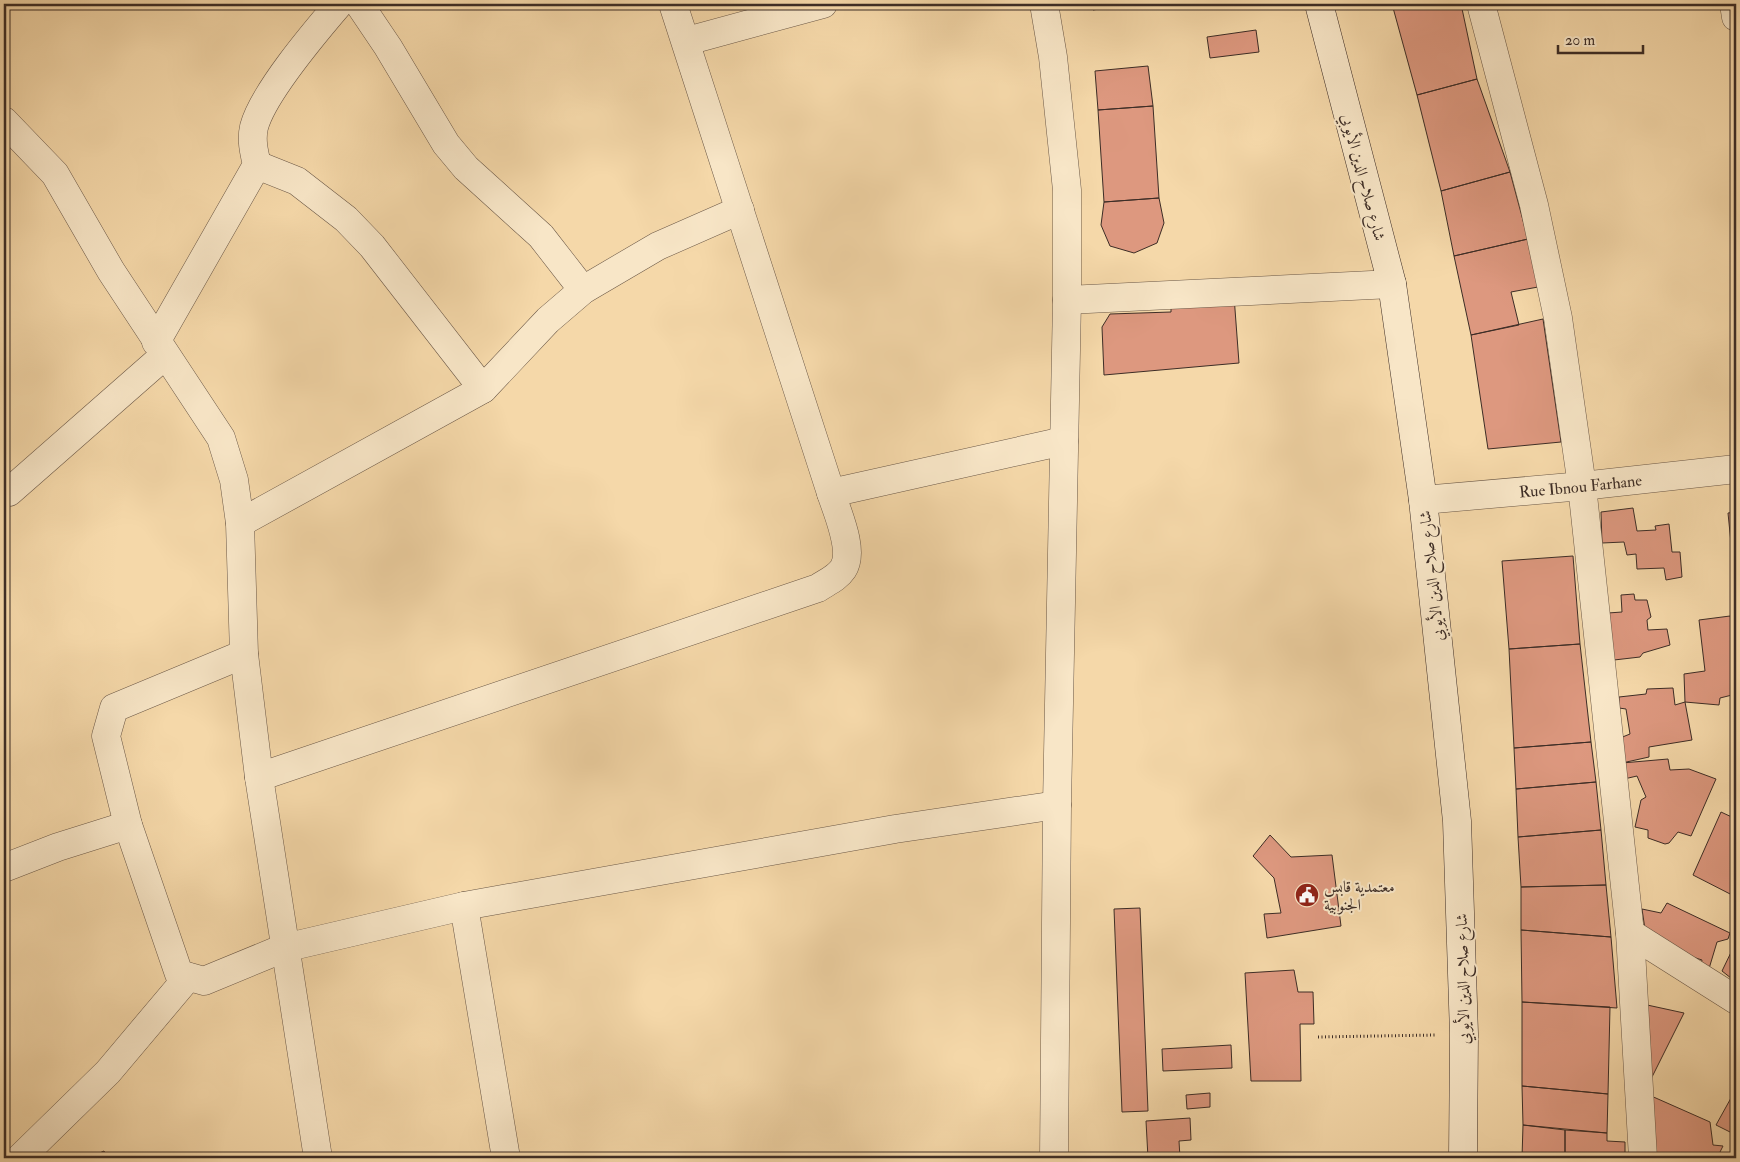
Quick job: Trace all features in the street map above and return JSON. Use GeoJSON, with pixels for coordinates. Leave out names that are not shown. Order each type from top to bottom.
{"type":"FeatureCollection","features":[{"type":"Feature","properties":{"kind":"street"},"geometry":{"type":"LineString","coordinates":[[9,492],[161,348],[257,165],[252,146],[254,128],[261,107],[339,4]]}},
{"type":"Feature","properties":{"kind":"street"},"geometry":{"type":"LineString","coordinates":[[359,4],[388,47],[446,144],[466,168],[541,236],[583,290]]}},
{"type":"Feature","properties":{"kind":"street"},"geometry":{"type":"LineString","coordinates":[[259,777],[818,588],[833,579],[844,568],[848,550],[831,493],[687,41],[673,4]]}},
{"type":"Feature","properties":{"kind":"street"},"geometry":{"type":"LineString","coordinates":[[687,41],[823,4]]}},
{"type":"Feature","properties":{"kind":"street"},"geometry":{"type":"LineString","coordinates":[[1044,4],[1053,57],[1066,190],[1067,300],[1057,805],[1054,1158]]}},
{"type":"Feature","properties":{"kind":"street","name":"شارع صلاح الدين الأيوبي"},"geometry":{"type":"LineString","coordinates":[[1319,4],[1392,284],[1423,500],[1457,821],[1464,1034],[1463,1158]]}},
{"type":"Feature","properties":{"kind":"street"},"geometry":{"type":"LineString","coordinates":[[1484,4],[1534,205],[1558,318],[1582,486],[1630,933],[1643,1158]]}},
{"type":"Feature","properties":{"kind":"street"},"geometry":{"type":"LineString","coordinates":[[1734,4],[1736,17]]}},
{"type":"Feature","properties":{"kind":"street"},"geometry":{"type":"LineString","coordinates":[[4,121],[55,174],[111,271],[161,348],[200,402],[221,438],[234,480],[240,523],[244,654],[259,777],[318,1158]]}},
{"type":"Feature","properties":{"kind":"street"},"geometry":{"type":"LineString","coordinates":[[257,165],[297,181],[346,219],[372,246],[483,389]]}},
{"type":"Feature","properties":{"kind":"street"},"geometry":{"type":"LineString","coordinates":[[240,523],[483,389],[548,320],[583,290],[658,246],[740,210]]}},
{"type":"Feature","properties":{"kind":"street"},"geometry":{"type":"LineString","coordinates":[[1067,300],[1392,284]]}},
{"type":"Feature","properties":{"kind":"street"},"geometry":{"type":"LineString","coordinates":[[831,493],[1064,441]]}},
{"type":"Feature","properties":{"kind":"street","name":"Rue Ibnou Farhane"},"geometry":{"type":"LineString","coordinates":[[1423,500],[1582,486],[1736,469]]}},
{"type":"Feature","properties":{"kind":"street"},"geometry":{"type":"LineString","coordinates":[[244,654],[114,708],[106,736],[128,825],[178,974],[204,981],[284,948],[464,906],[895,829],[1057,805]]}},
{"type":"Feature","properties":{"kind":"street"},"geometry":{"type":"LineString","coordinates":[[4,868],[58,847],[128,825]]}},
{"type":"Feature","properties":{"kind":"street"},"geometry":{"type":"LineString","coordinates":[[464,906],[506,1158]]}},
{"type":"Feature","properties":{"kind":"street"},"geometry":{"type":"LineString","coordinates":[[1630,933],[1736,1000]]}},
{"type":"Feature","properties":{"kind":"street"},"geometry":{"type":"LineString","coordinates":[[20,1158],[108,1072],[188,977]]}},
{"type":"Feature","properties":{"kind":"path"},"geometry":{"type":"LineString","coordinates":[[1318,1037],[1464,1034]]}},
{"type":"Feature","properties":{"kind":"building"},"geometry":{"type":"Polygon","coordinates":[[[1092,4],[1128,4],[1093,10],[1092,4]]]}},
{"type":"Feature","properties":{"kind":"building"},"geometry":{"type":"Polygon","coordinates":[[[1392,4],[1461,4],[1477,79],[1417,95],[1392,4]]]}},
{"type":"Feature","properties":{"kind":"building"},"geometry":{"type":"Polygon","coordinates":[[[1256,30],[1259,52],[1210,58],[1207,37],[1256,30]]]}},
{"type":"Feature","properties":{"kind":"building"},"geometry":{"type":"Polygon","coordinates":[[[1148,66],[1153,106],[1098,110],[1095,71],[1148,66]]]}},
{"type":"Feature","properties":{"kind":"building"},"geometry":{"type":"Polygon","coordinates":[[[1477,79],[1510,172],[1441,191],[1417,95],[1477,79]]]}},
{"type":"Feature","properties":{"kind":"building"},"geometry":{"type":"Polygon","coordinates":[[[1153,106],[1159,198],[1104,202],[1098,110],[1153,106]]]}},
{"type":"Feature","properties":{"kind":"building"},"geometry":{"type":"Polygon","coordinates":[[[1510,172],[1528,239],[1454,256],[1441,191],[1510,172]]]}},
{"type":"Feature","properties":{"kind":"building"},"geometry":{"type":"Polygon","coordinates":[[[1159,198],[1164,223],[1157,243],[1134,253],[1110,246],[1101,225],[1104,202],[1159,198]]]}},
{"type":"Feature","properties":{"kind":"building"},"geometry":{"type":"Polygon","coordinates":[[[1528,239],[1538,287],[1511,292],[1519,325],[1471,335],[1454,256],[1528,239]]]}},
{"type":"Feature","properties":{"kind":"building"},"geometry":{"type":"Polygon","coordinates":[[[1234,296],[1239,363],[1104,375],[1102,327],[1110,314],[1171,312],[1171,302],[1234,296]]]}},
{"type":"Feature","properties":{"kind":"building"},"geometry":{"type":"Polygon","coordinates":[[[1543,319],[1561,442],[1488,449],[1471,335],[1543,319]]]}},
{"type":"Feature","properties":{"kind":"building"},"geometry":{"type":"Polygon","coordinates":[[[1633,508],[1637,531],[1656,530],[1655,526],[1669,524],[1672,552],[1680,552],[1682,577],[1666,580],[1664,568],[1637,569],[1636,554],[1627,555],[1624,542],[1602,543],[1601,512],[1633,508]]]}},
{"type":"Feature","properties":{"kind":"building"},"geometry":{"type":"Polygon","coordinates":[[[1736,512],[1736,563],[1733,563],[1728,513],[1736,512]]]}},
{"type":"Feature","properties":{"kind":"building"},"geometry":{"type":"Polygon","coordinates":[[[1573,556],[1580,644],[1509,649],[1502,561],[1573,556]]]}},
{"type":"Feature","properties":{"kind":"building"},"geometry":{"type":"Polygon","coordinates":[[[1634,594],[1635,600],[1647,600],[1651,617],[1647,620],[1648,630],[1667,629],[1670,645],[1643,653],[1640,657],[1614,660],[1608,613],[1622,612],[1621,595],[1634,594]]]}},
{"type":"Feature","properties":{"kind":"building"},"geometry":{"type":"Polygon","coordinates":[[[1730,616],[1732,622],[1736,621],[1736,694],[1720,698],[1719,705],[1685,702],[1684,674],[1705,671],[1699,620],[1730,616]]]}},
{"type":"Feature","properties":{"kind":"building"},"geometry":{"type":"Polygon","coordinates":[[[1580,644],[1591,742],[1514,748],[1509,649],[1580,644]]]}},
{"type":"Feature","properties":{"kind":"building"},"geometry":{"type":"Polygon","coordinates":[[[1673,688],[1675,705],[1685,702],[1692,740],[1649,747],[1649,757],[1622,763],[1620,738],[1630,734],[1626,709],[1619,708],[1619,697],[1646,694],[1647,689],[1673,688]]]}},
{"type":"Feature","properties":{"kind":"building"},"geometry":{"type":"Polygon","coordinates":[[[1591,742],[1596,782],[1516,789],[1514,748],[1591,742]]]}},
{"type":"Feature","properties":{"kind":"building"},"geometry":{"type":"Polygon","coordinates":[[[1668,759],[1670,770],[1689,769],[1716,779],[1691,836],[1678,832],[1669,843],[1665,844],[1648,838],[1648,830],[1635,827],[1641,800],[1646,797],[1637,776],[1624,779],[1622,763],[1668,759]]]}},
{"type":"Feature","properties":{"kind":"building"},"geometry":{"type":"Polygon","coordinates":[[[1596,782],[1601,830],[1518,837],[1516,789],[1596,782]]]}},
{"type":"Feature","properties":{"kind":"building"},"geometry":{"type":"Polygon","coordinates":[[[1721,812],[1736,819],[1736,897],[1693,875],[1721,812]]]}},
{"type":"Feature","properties":{"kind":"building"},"geometry":{"type":"Polygon","coordinates":[[[1601,830],[1606,885],[1521,887],[1518,837],[1601,830]]]}},
{"type":"Feature","properties":{"kind":"building","name":"معتمدية قابس الجنوبية"},"geometry":{"type":"Polygon","coordinates":[[[1270,835],[1291,857],[1332,855],[1341,926],[1267,938],[1264,914],[1281,913],[1274,878],[1253,856],[1270,835]]]}},
{"type":"Feature","properties":{"kind":"building"},"geometry":{"type":"Polygon","coordinates":[[[1606,885],[1611,937],[1521,930],[1521,887],[1606,885]]]}},
{"type":"Feature","properties":{"kind":"building"},"geometry":{"type":"Polygon","coordinates":[[[1667,903],[1730,933],[1728,939],[1717,942],[1708,972],[1700,969],[1702,960],[1677,952],[1646,936],[1642,909],[1661,913],[1667,903]]]}},
{"type":"Feature","properties":{"kind":"building"},"geometry":{"type":"Polygon","coordinates":[[[1140,908],[1148,1111],[1122,1112],[1114,909],[1140,908]]]}},
{"type":"Feature","properties":{"kind":"building"},"geometry":{"type":"Polygon","coordinates":[[[1521,930],[1611,937],[1617,1008],[1522,1002],[1521,930]]]}},
{"type":"Feature","properties":{"kind":"building"},"geometry":{"type":"Polygon","coordinates":[[[1736,942],[1736,982],[1722,971],[1736,942]]]}},
{"type":"Feature","properties":{"kind":"building"},"geometry":{"type":"Polygon","coordinates":[[[1294,970],[1298,992],[1313,992],[1314,1024],[1300,1024],[1301,1081],[1251,1081],[1245,973],[1294,970]]]}},
{"type":"Feature","properties":{"kind":"building"},"geometry":{"type":"Polygon","coordinates":[[[1522,1002],[1610,1007],[1608,1094],[1522,1086],[1522,1002]]]}},
{"type":"Feature","properties":{"kind":"building"},"geometry":{"type":"Polygon","coordinates":[[[1638,1003],[1684,1013],[1645,1091],[1638,1003]]]}},
{"type":"Feature","properties":{"kind":"building"},"geometry":{"type":"Polygon","coordinates":[[[1231,1045],[1232,1068],[1163,1071],[1162,1049],[1231,1045]]]}},
{"type":"Feature","properties":{"kind":"building"},"geometry":{"type":"Polygon","coordinates":[[[1522,1086],[1608,1094],[1607,1133],[1523,1125],[1522,1086]]]}},
{"type":"Feature","properties":{"kind":"building"},"geometry":{"type":"Polygon","coordinates":[[[1736,1089],[1736,1135],[1716,1125],[1736,1089]]]}},
{"type":"Feature","properties":{"kind":"building"},"geometry":{"type":"Polygon","coordinates":[[[1210,1093],[1210,1107],[1187,1109],[1186,1095],[1210,1093]]]}},
{"type":"Feature","properties":{"kind":"building"},"geometry":{"type":"Polygon","coordinates":[[[1649,1095],[1710,1122],[1713,1145],[1723,1146],[1717,1158],[1653,1158],[1649,1095]]]}},
{"type":"Feature","properties":{"kind":"building"},"geometry":{"type":"Polygon","coordinates":[[[1190,1118],[1191,1140],[1179,1141],[1180,1158],[1148,1158],[1146,1121],[1190,1118]]]}},
{"type":"Feature","properties":{"kind":"building"},"geometry":{"type":"Polygon","coordinates":[[[1523,1125],[1565,1130],[1565,1158],[1522,1158],[1523,1125]]]}},
{"type":"Feature","properties":{"kind":"building"},"geometry":{"type":"Polygon","coordinates":[[[1565,1130],[1607,1133],[1607,1141],[1625,1142],[1625,1158],[1565,1158],[1565,1130]]]}},
{"type":"Feature","properties":{"kind":"building"},"geometry":{"type":"Polygon","coordinates":[[[104,1151],[108,1158],[88,1158],[104,1151]]]}},
{"type":"Feature","properties":{"kind":"building"},"geometry":{"type":"Polygon","coordinates":[[[1733,1152],[1736,1153],[1736,1158],[1730,1158],[1733,1152]]]}},
{"type":"Feature","properties":{"kind":"place","name":"معتمدية قابس الجنوبية"},"geometry":{"type":"Point","coordinates":[1307,895]}}]}
